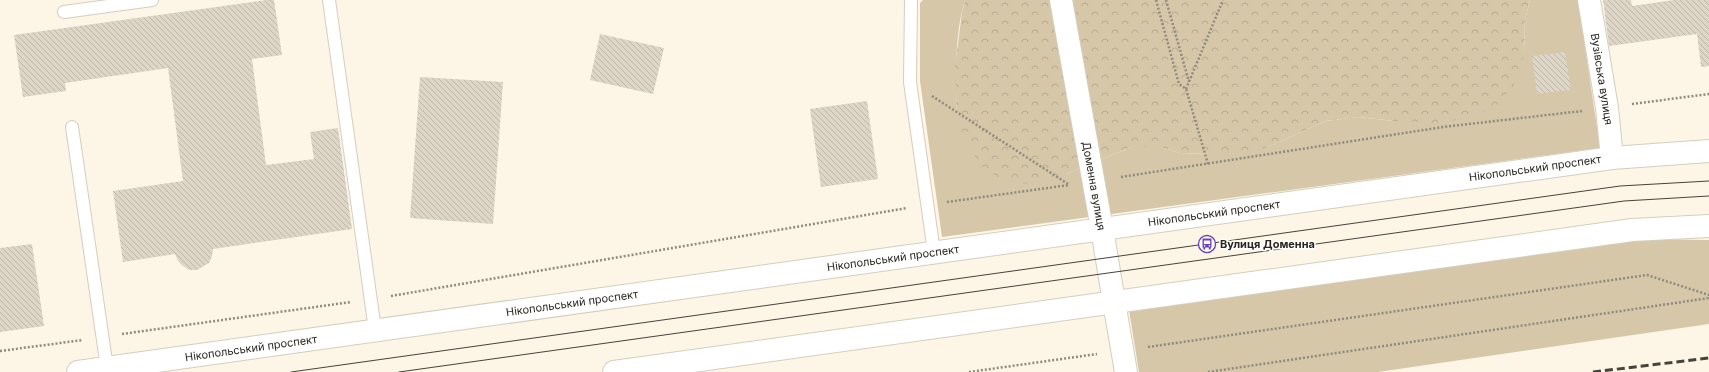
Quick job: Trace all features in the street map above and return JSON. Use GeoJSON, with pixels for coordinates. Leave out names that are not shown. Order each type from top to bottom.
{"type":"FeatureCollection","features":[{"type":"Feature","properties":{"kind":"main road","name":"Доменна вулиця"},"geometry":{"type":"LineString","coordinates":[[1061,0],[1126,372]]}},
{"type":"Feature","properties":{"kind":"main road","name":"Вузівська вулиця"},"geometry":{"type":"LineString","coordinates":[[1590,0],[1607,108],[1612,158]]}},
{"type":"Feature","properties":{"kind":"main road","name":"Нікопольський проспект"},"geometry":{"type":"LineString","coordinates":[[78,372],[1612,158],[1709,151]]}},
{"type":"Feature","properties":{"kind":"main road"},"geometry":{"type":"LineString","coordinates":[[614,372],[1632,230],[1709,226]]}},
{"type":"Feature","properties":{"kind":"lane"},"geometry":{"type":"LineString","coordinates":[[64,12],[152,0]]}},
{"type":"Feature","properties":{"kind":"lane"},"geometry":{"type":"LineString","coordinates":[[329,0],[375,330]]}},
{"type":"Feature","properties":{"kind":"lane"},"geometry":{"type":"LineString","coordinates":[[911,0],[910,82],[934,252]]}},
{"type":"Feature","properties":{"kind":"lane"},"geometry":{"type":"LineString","coordinates":[[72,127],[107,368]]}},
{"type":"Feature","properties":{"kind":"path"},"geometry":{"type":"LineString","coordinates":[[1156,0],[1180,84],[1186,89],[1208,164]]}},
{"type":"Feature","properties":{"kind":"path"},"geometry":{"type":"LineString","coordinates":[[1166,0],[1189,82]]}},
{"type":"Feature","properties":{"kind":"path"},"geometry":{"type":"LineString","coordinates":[[1186,89],[1223,0]]}},
{"type":"Feature","properties":{"kind":"path"},"geometry":{"type":"LineString","coordinates":[[0,351],[370,299],[927,205],[1070,185],[910,82]]}},
{"type":"Feature","properties":{"kind":"path"},"geometry":{"type":"LineString","coordinates":[[1121,177],[1444,127],[1607,108],[1709,94]]}},
{"type":"Feature","properties":{"kind":"path"},"geometry":{"type":"LineString","coordinates":[[1148,347],[1648,275],[1709,295]]}},
{"type":"Feature","properties":{"kind":"path"},"geometry":{"type":"LineString","coordinates":[[1208,372],[1709,298]]}},
{"type":"Feature","properties":{"kind":"path"},"geometry":{"type":"LineString","coordinates":[[969,372],[1097,354]]}},
{"type":"Feature","properties":{"kind":"green space"},"geometry":{"type":"Polygon","coordinates":[[[923,0],[965,0],[961,14],[957,42],[957,115],[1066,174],[1132,147],[1161,147],[1180,153],[1206,154],[1268,147],[1326,121],[1358,117],[1394,121],[1524,54],[1525,20],[1530,0],[1578,0],[1600,148],[942,237],[920,81],[920,3],[923,0]]]}},
{"type":"Feature","properties":{"kind":"green space"},"geometry":{"type":"Polygon","coordinates":[[[965,0],[1530,0],[1525,20],[1524,54],[1517,81],[1499,104],[1469,118],[1437,123],[1394,121],[1359,117],[1326,121],[1268,147],[1237,155],[1180,153],[1161,147],[1132,147],[1066,174],[1033,184],[1005,182],[980,165],[965,141],[957,115],[955,67],[965,0]]]}},
{"type":"Feature","properties":{"kind":"green space"},"geometry":{"type":"Polygon","coordinates":[[[1628,239],[1709,240],[1709,324],[1378,372],[1139,372],[1129,310],[1628,239]]]}},
{"type":"Feature","properties":{"kind":"building"},"geometry":{"type":"Polygon","coordinates":[[[274,0],[282,55],[252,59],[266,165],[314,159],[310,132],[338,128],[352,229],[213,249],[209,263],[197,270],[189,270],[183,266],[178,261],[175,254],[123,262],[113,191],[183,181],[168,68],[65,83],[66,91],[23,97],[14,35],[274,0]]]}},
{"type":"Feature","properties":{"kind":"building"},"geometry":{"type":"Polygon","coordinates":[[[1603,0],[1631,0],[1632,6],[1674,0],[1709,0],[1709,66],[1701,67],[1697,34],[1609,46],[1603,0]]]}},
{"type":"Feature","properties":{"kind":"building"},"geometry":{"type":"Polygon","coordinates":[[[600,34],[664,48],[653,94],[590,80],[600,34]]]}},
{"type":"Feature","properties":{"kind":"building"},"geometry":{"type":"Polygon","coordinates":[[[1565,52],[1571,90],[1537,94],[1532,56],[1565,52]]]}},
{"type":"Feature","properties":{"kind":"building"},"geometry":{"type":"Polygon","coordinates":[[[420,77],[503,82],[493,224],[410,218],[420,77]]]}},
{"type":"Feature","properties":{"kind":"building"},"geometry":{"type":"Polygon","coordinates":[[[867,101],[878,179],[821,187],[810,109],[867,101]]]}},
{"type":"Feature","properties":{"kind":"building"},"geometry":{"type":"Polygon","coordinates":[[[32,244],[44,326],[0,332],[0,248],[32,244]]]}},
{"type":"Feature","properties":{"kind":"tram line"},"geometry":{"type":"LineString","coordinates":[[291,372],[1620,186],[1709,181]]}},
{"type":"Feature","properties":{"kind":"tram line"},"geometry":{"type":"LineString","coordinates":[[399,372],[1624,201],[1709,196]]}},
{"type":"Feature","properties":{"kind":"railway"},"geometry":{"type":"LineString","coordinates":[[1593,372],[1709,358]]}},
{"type":"Feature","properties":{"kind":"place","name":"Вулиця Доменна"},"geometry":{"type":"Point","coordinates":[1207,244]}}]}
